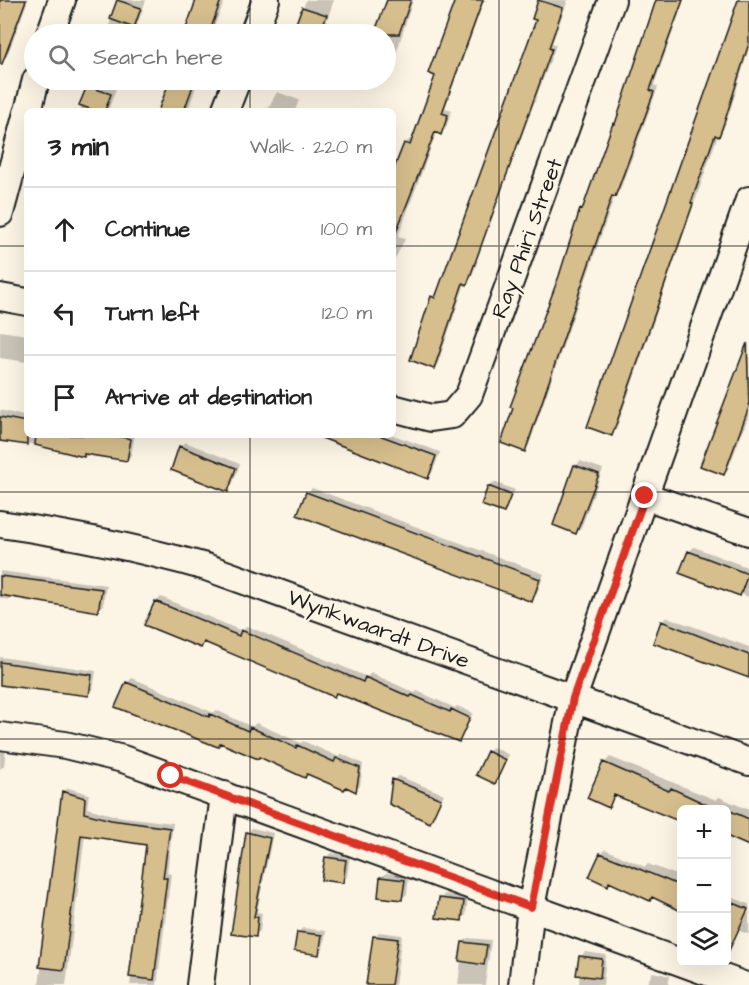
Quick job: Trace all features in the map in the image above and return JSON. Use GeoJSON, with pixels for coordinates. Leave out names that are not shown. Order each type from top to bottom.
{"type":"FeatureCollection","features":[{"type":"Feature","properties":{"kind":"street"},"geometry":{"type":"LineString","coordinates":[[54,24],[62,0]]}},
{"type":"Feature","properties":{"kind":"street"},"geometry":{"type":"LineString","coordinates":[[257,24],[266,0]]}},
{"type":"Feature","properties":{"kind":"street","name":"Ray Phiri Street"},"geometry":{"type":"LineString","coordinates":[[396,409],[431,418],[452,415],[469,395],[612,0]]}},
{"type":"Feature","properties":{"kind":"street"},"geometry":{"type":"LineString","coordinates":[[28,108],[33,90]]}},
{"type":"Feature","properties":{"kind":"street"},"geometry":{"type":"LineString","coordinates":[[226,108],[233,90]]}},
{"type":"Feature","properties":{"kind":"street"},"geometry":{"type":"LineString","coordinates":[[0,213],[24,123]]}},
{"type":"Feature","properties":{"kind":"street"},"geometry":{"type":"LineString","coordinates":[[522,985],[531,907],[573,698],[749,200]]}},
{"type":"Feature","properties":{"kind":"street"},"geometry":{"type":"LineString","coordinates":[[0,297],[24,301]]}},
{"type":"Feature","properties":{"kind":"street"},"geometry":{"type":"LineString","coordinates":[[645,496],[749,532]]}},
{"type":"Feature","properties":{"kind":"street","name":"Wynkwaardt Drive"},"geometry":{"type":"LineString","coordinates":[[0,524],[138,548],[206,567],[749,762]]}},
{"type":"Feature","properties":{"kind":"street"},"geometry":{"type":"LineString","coordinates":[[0,736],[65,745],[123,759],[743,985]]}},
{"type":"Feature","properties":{"kind":"street"},"geometry":{"type":"LineString","coordinates":[[200,985],[224,795]]}},
{"type":"Feature","properties":{"kind":"building"},"geometry":{"type":"Polygon","coordinates":[[[0,0],[26,0],[2,64],[0,64],[0,0]]]}},
{"type":"Feature","properties":{"kind":"building"},"geometry":{"type":"Polygon","coordinates":[[[117,0],[141,8],[135,24],[123,24],[110,19],[117,0]]]}},
{"type":"Feature","properties":{"kind":"building"},"geometry":{"type":"Polygon","coordinates":[[[196,0],[221,0],[213,24],[188,24],[196,0]]]}},
{"type":"Feature","properties":{"kind":"building"},"geometry":{"type":"Polygon","coordinates":[[[387,0],[411,0],[399,34],[396,34],[396,24],[378,24],[387,0]]]}},
{"type":"Feature","properties":{"kind":"building"},"geometry":{"type":"Polygon","coordinates":[[[455,0],[483,0],[442,113],[448,115],[441,135],[435,132],[396,232],[396,163],[404,143],[410,145],[435,76],[428,73],[455,0]]]}},
{"type":"Feature","properties":{"kind":"building"},"geometry":{"type":"Polygon","coordinates":[[[538,0],[563,8],[549,48],[552,49],[467,285],[463,283],[434,369],[410,360],[431,296],[435,298],[536,20],[532,19],[538,0]]]}},
{"type":"Feature","properties":{"kind":"building"},"geometry":{"type":"Polygon","coordinates":[[[656,0],[683,0],[650,90],[654,92],[615,197],[612,196],[525,452],[501,443],[513,408],[510,407],[559,276],[580,209],[582,210],[613,123],[615,124],[656,0]]]}},
{"type":"Feature","properties":{"kind":"building"},"geometry":{"type":"Polygon","coordinates":[[[738,0],[749,0],[749,43],[726,117],[719,137],[715,135],[612,436],[587,427],[738,0]]]}},
{"type":"Feature","properties":{"kind":"building"},"geometry":{"type":"Polygon","coordinates":[[[302,7],[327,15],[323,24],[296,24],[302,7]]]}},
{"type":"Feature","properties":{"kind":"building"},"geometry":{"type":"Polygon","coordinates":[[[85,90],[99,90],[111,94],[106,108],[87,108],[79,105],[85,90]]]}},
{"type":"Feature","properties":{"kind":"building"},"geometry":{"type":"Polygon","coordinates":[[[166,90],[191,90],[185,108],[159,108],[166,90]]]}},
{"type":"Feature","properties":{"kind":"building"},"geometry":{"type":"Polygon","coordinates":[[[747,343],[749,407],[724,475],[700,466],[747,343]]]}},
{"type":"Feature","properties":{"kind":"building"},"geometry":{"type":"Polygon","coordinates":[[[0,417],[24,421],[24,438],[27,438],[27,445],[0,441],[0,417]]]}},
{"type":"Feature","properties":{"kind":"building"},"geometry":{"type":"Polygon","coordinates":[[[36,438],[131,439],[127,461],[84,454],[84,457],[35,445],[36,438]]]}},
{"type":"Feature","properties":{"kind":"building"},"geometry":{"type":"Polygon","coordinates":[[[322,438],[387,438],[436,456],[428,479],[322,438]]]}},
{"type":"Feature","properties":{"kind":"building"},"geometry":{"type":"Polygon","coordinates":[[[179,446],[236,468],[228,492],[171,470],[179,446]]]}},
{"type":"Feature","properties":{"kind":"building"},"geometry":{"type":"Polygon","coordinates":[[[574,465],[599,474],[576,534],[553,525],[574,465]]]}},
{"type":"Feature","properties":{"kind":"building"},"geometry":{"type":"Polygon","coordinates":[[[488,486],[511,495],[504,513],[481,505],[488,486]]]}},
{"type":"Feature","properties":{"kind":"building"},"geometry":{"type":"Polygon","coordinates":[[[306,492],[540,579],[532,602],[297,515],[306,492]]]}},
{"type":"Feature","properties":{"kind":"building"},"geometry":{"type":"Polygon","coordinates":[[[688,551],[748,574],[740,596],[679,573],[688,551]]]}},
{"type":"Feature","properties":{"kind":"building"},"geometry":{"type":"Polygon","coordinates":[[[0,576],[102,589],[98,612],[0,595],[0,576]]]}},
{"type":"Feature","properties":{"kind":"building"},"geometry":{"type":"Polygon","coordinates":[[[155,601],[239,636],[241,630],[363,682],[365,677],[410,697],[412,695],[470,718],[459,742],[336,693],[334,697],[204,642],[201,648],[144,625],[155,601]]]}},
{"type":"Feature","properties":{"kind":"building"},"geometry":{"type":"Polygon","coordinates":[[[661,621],[749,655],[749,678],[653,643],[661,621]]]}},
{"type":"Feature","properties":{"kind":"building"},"geometry":{"type":"Polygon","coordinates":[[[0,662],[92,675],[89,696],[0,685],[0,662]]]}},
{"type":"Feature","properties":{"kind":"building"},"geometry":{"type":"Polygon","coordinates":[[[126,682],[209,717],[210,714],[248,731],[250,727],[296,748],[297,745],[334,762],[336,758],[360,768],[356,792],[346,787],[344,790],[307,774],[305,778],[259,757],[258,759],[220,743],[218,747],[115,707],[126,682]]]}},
{"type":"Feature","properties":{"kind":"building"},"geometry":{"type":"Polygon","coordinates":[[[487,751],[506,760],[495,784],[476,775],[487,751]]]}},
{"type":"Feature","properties":{"kind":"building"},"geometry":{"type":"Polygon","coordinates":[[[603,762],[669,791],[671,788],[707,805],[677,805],[677,820],[614,795],[609,808],[587,798],[603,762]]]}},
{"type":"Feature","properties":{"kind":"building"},"geometry":{"type":"Polygon","coordinates":[[[392,779],[441,799],[430,823],[389,804],[392,779]]]}},
{"type":"Feature","properties":{"kind":"building"},"geometry":{"type":"Polygon","coordinates":[[[62,791],[85,798],[84,813],[111,820],[170,828],[163,878],[167,878],[154,980],[129,977],[146,845],[81,835],[64,970],[39,967],[62,791]]]}},
{"type":"Feature","properties":{"kind":"building"},"geometry":{"type":"Polygon","coordinates":[[[731,811],[749,819],[749,846],[731,838],[731,811]]]}},
{"type":"Feature","properties":{"kind":"building"},"geometry":{"type":"Polygon","coordinates":[[[246,832],[270,838],[254,917],[258,917],[256,937],[231,934],[246,832]]]}},
{"type":"Feature","properties":{"kind":"building"},"geometry":{"type":"Polygon","coordinates":[[[600,853],[677,884],[677,909],[652,897],[650,901],[609,882],[608,886],[589,877],[600,853]]]}},
{"type":"Feature","properties":{"kind":"building"},"geometry":{"type":"Polygon","coordinates":[[[325,857],[346,860],[343,883],[321,880],[325,857]]]}},
{"type":"Feature","properties":{"kind":"building"},"geometry":{"type":"Polygon","coordinates":[[[380,877],[405,880],[402,900],[378,897],[380,877]]]}},
{"type":"Feature","properties":{"kind":"building"},"geometry":{"type":"Polygon","coordinates":[[[439,898],[464,901],[462,921],[436,918],[439,898]]]}},
{"type":"Feature","properties":{"kind":"building"},"geometry":{"type":"Polygon","coordinates":[[[731,902],[748,909],[731,946],[731,902]]]}},
{"type":"Feature","properties":{"kind":"building"},"geometry":{"type":"Polygon","coordinates":[[[297,932],[322,935],[319,955],[294,951],[297,932]]]}},
{"type":"Feature","properties":{"kind":"building"},"geometry":{"type":"Polygon","coordinates":[[[373,936],[398,939],[391,985],[366,985],[373,936]]]}},
{"type":"Feature","properties":{"kind":"building"},"geometry":{"type":"Polygon","coordinates":[[[462,942],[487,945],[484,965],[459,961],[462,942]]]}},
{"type":"Feature","properties":{"kind":"building"},"geometry":{"type":"Polygon","coordinates":[[[579,956],[602,959],[600,978],[576,975],[579,956]]]}},
{"type":"Feature","properties":{"kind":"route"},"geometry":{"type":"LineString","coordinates":[[171,776],[531,907],[573,698],[645,496]]}}]}
